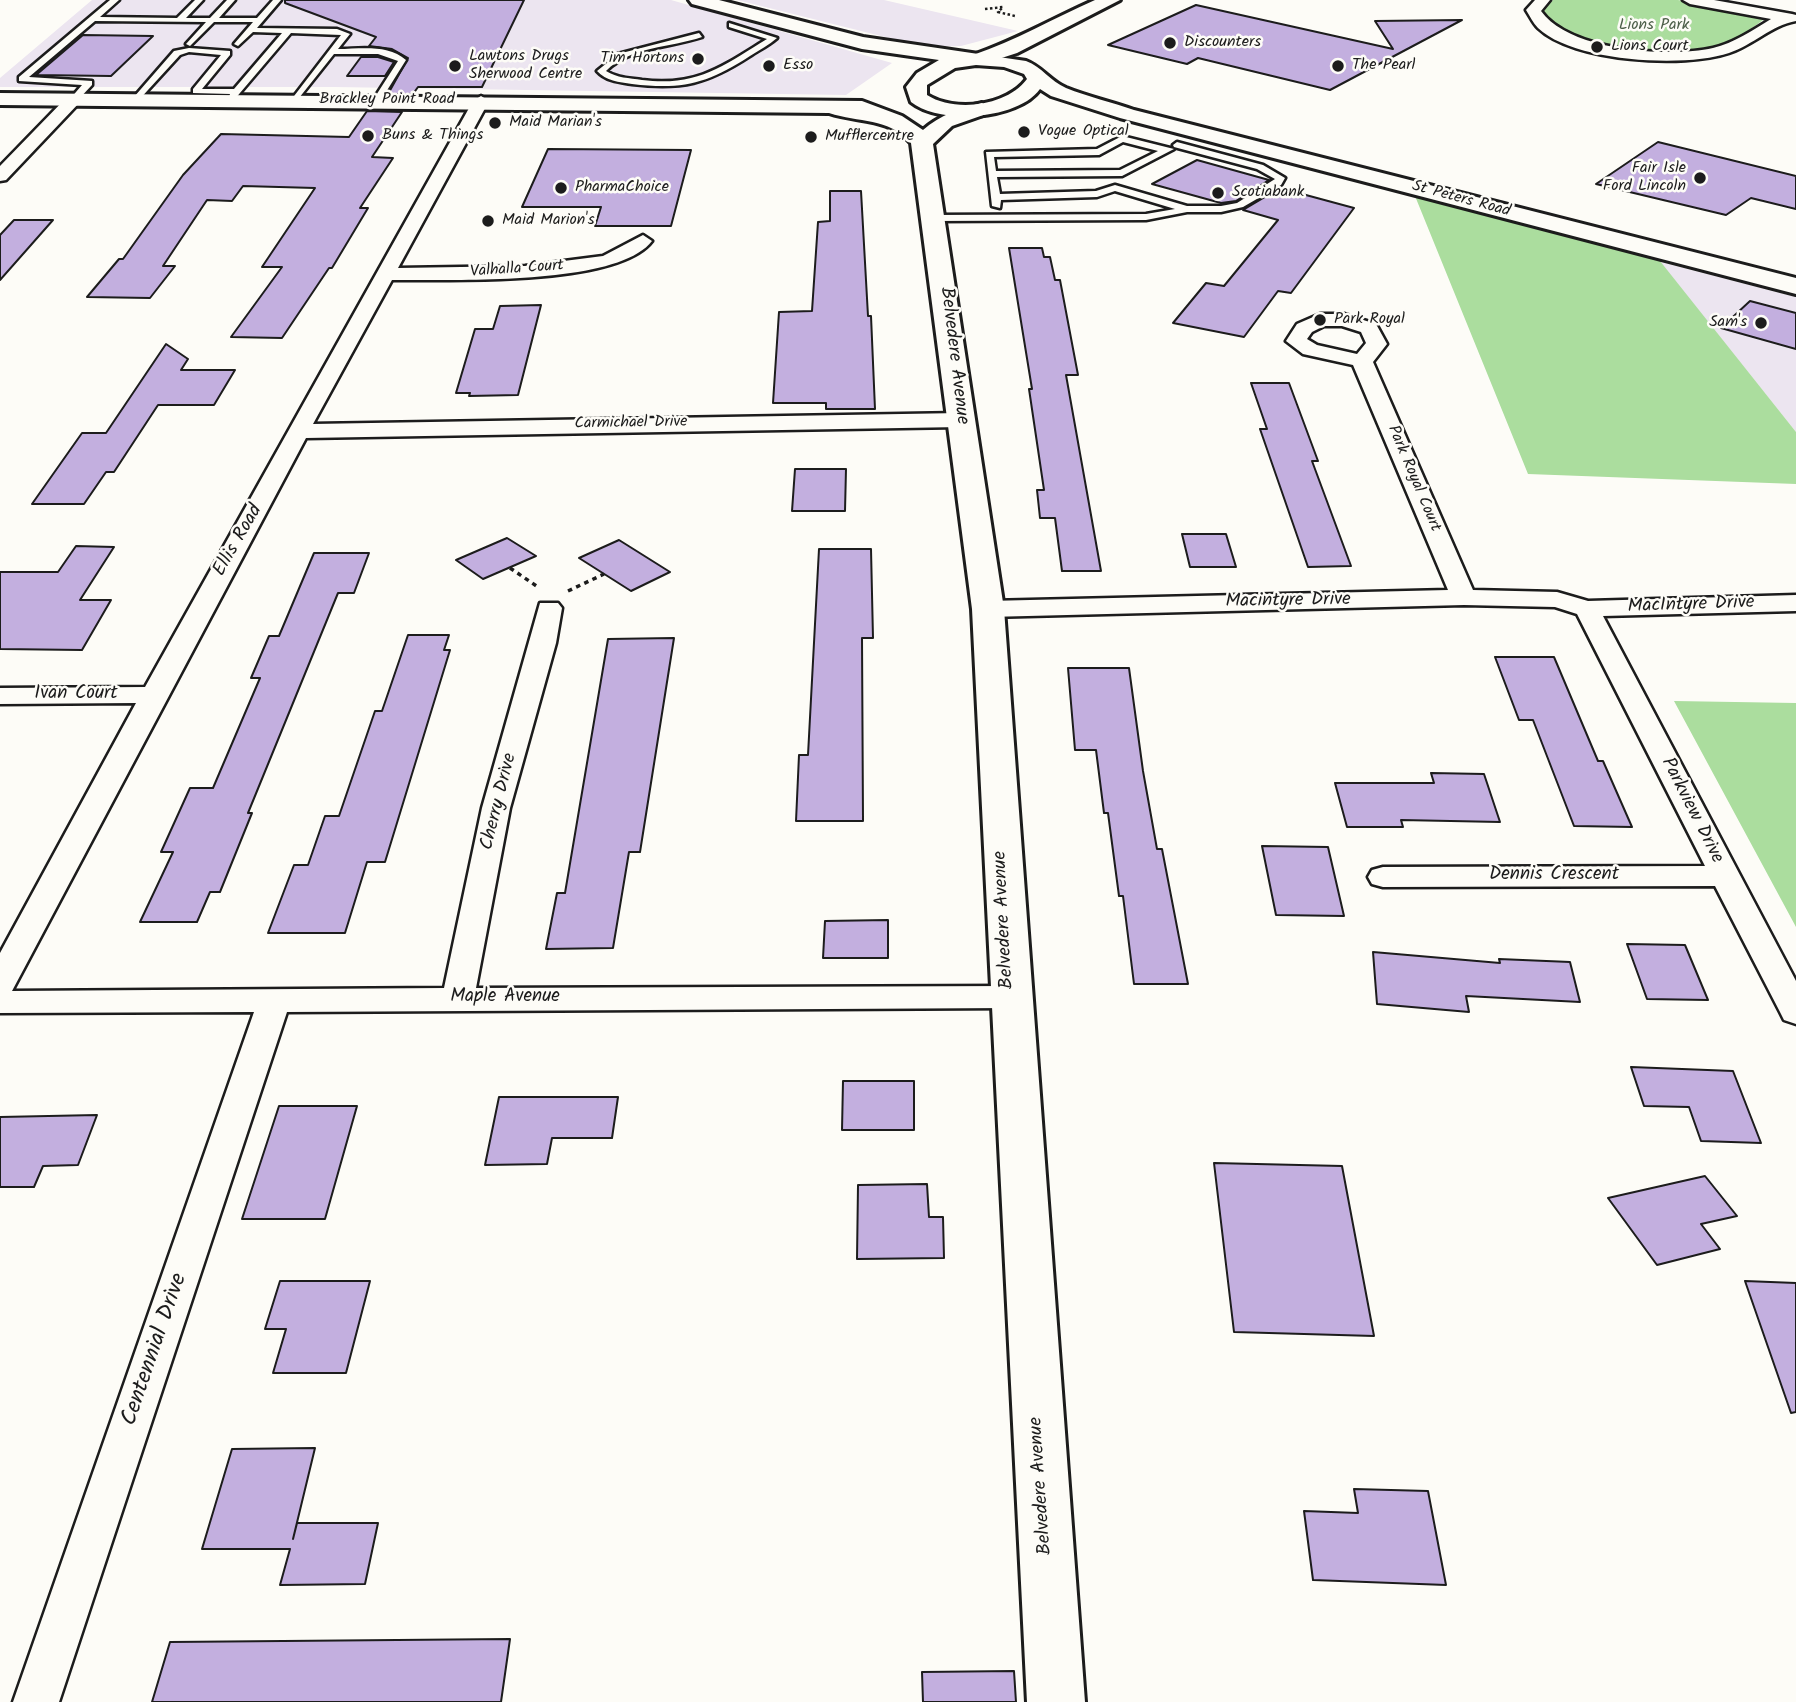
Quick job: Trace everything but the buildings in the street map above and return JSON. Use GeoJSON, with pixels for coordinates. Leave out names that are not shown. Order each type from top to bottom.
{"type":"FeatureCollection","features":[{"type":"Feature","properties":{"kind":"main road"},"geometry":{"type":"LineString","coordinates":[[703,0],[862,43],[908,61],[924,91]]}},
{"type":"Feature","properties":{"kind":"main road"},"geometry":{"type":"LineString","coordinates":[[919,137],[924,91],[940,68],[1010,49],[1038,33],[1111,0]]}},
{"type":"Feature","properties":{"kind":"main road"},"geometry":{"type":"LineString","coordinates":[[919,137],[945,122],[1018,99],[1035,75],[1030,51],[1038,33]]}},
{"type":"Feature","properties":{"kind":"main road"},"geometry":{"type":"LineString","coordinates":[[862,43],[977,59]]}},
{"type":"Feature","properties":{"kind":"main road","name":"St Peters Road"},"geometry":{"type":"LineString","coordinates":[[977,59],[1008,62],[1035,75],[1069,97],[1127,114],[1796,286]]}},
{"type":"Feature","properties":{"kind":"main road","name":"Brackley Point Road"},"geometry":{"type":"LineString","coordinates":[[0,99],[233,96],[295,100],[836,108],[924,91]]}},
{"type":"Feature","properties":{"kind":"main road","name":"Brackley Point Road"},"geometry":{"type":"LineString","coordinates":[[773,106],[924,91]]}},
{"type":"Feature","properties":{"kind":"main road","name":"St Peters Road"},"geometry":{"type":"LineString","coordinates":[[924,91],[988,108],[1127,114]]}},
{"type":"Feature","properties":{"kind":"main road"},"geometry":{"type":"LineString","coordinates":[[836,108],[893,118],[919,137]]}},
{"type":"Feature","properties":{"kind":"main road","name":"Belvedere Avenue"},"geometry":{"type":"LineString","coordinates":[[919,137],[935,218],[988,610],[1056,1702]]}},
{"type":"Feature","properties":{"kind":"street"},"geometry":{"type":"LineString","coordinates":[[1543,0],[1533,10],[1537,21],[1568,39],[1617,51],[1661,56],[1723,50],[1790,18]]}},
{"type":"Feature","properties":{"kind":"street"},"geometry":{"type":"LineString","coordinates":[[1690,0],[1790,18]]}},
{"type":"Feature","properties":{"kind":"street"},"geometry":{"type":"LineString","coordinates":[[0,176],[74,99]]}},
{"type":"Feature","properties":{"kind":"street","name":"Ellis Road"},"geometry":{"type":"LineString","coordinates":[[0,983],[152,695],[301,431],[481,101]]}},
{"type":"Feature","properties":{"kind":"street","name":"Valhalla Court"},"geometry":{"type":"LineString","coordinates":[[385,274],[525,272],[608,261],[643,241]]}},
{"type":"Feature","properties":{"kind":"street","name":"Park Royal Court"},"geometry":{"type":"LineString","coordinates":[[1362,361],[1464,597]]}},
{"type":"Feature","properties":{"kind":"street","name":"Carmichael Drive"},"geometry":{"type":"LineString","coordinates":[[301,431],[961,420]]}},
{"type":"Feature","properties":{"kind":"street","name":"Macintyre Drive"},"geometry":{"type":"LineString","coordinates":[[988,610],[1464,597],[1557,600],[1587,609]]}},
{"type":"Feature","properties":{"kind":"street","name":"MacIntyre Drive"},"geometry":{"type":"LineString","coordinates":[[1587,609],[1796,603]]}},
{"type":"Feature","properties":{"kind":"street","name":"Cherry Drive"},"geometry":{"type":"LineString","coordinates":[[458,998],[496,808],[543,643],[549,608]]}},
{"type":"Feature","properties":{"kind":"street","name":"Parkview Drive"},"geometry":{"type":"LineString","coordinates":[[1587,609],[1796,1012]]}},
{"type":"Feature","properties":{"kind":"street","name":"Ivan Court"},"geometry":{"type":"LineString","coordinates":[[0,695],[152,695]]}},
{"type":"Feature","properties":{"kind":"street","name":"Dennis Crescent"},"geometry":{"type":"LineString","coordinates":[[1383,877],[1725,876]]}},
{"type":"Feature","properties":{"kind":"street","name":"Maple Avenue"},"geometry":{"type":"LineString","coordinates":[[0,1002],[1010,997]]}},
{"type":"Feature","properties":{"kind":"street","name":"Centennial Drive"},"geometry":{"type":"LineString","coordinates":[[36,1702],[275,999]]}},
{"type":"Feature","properties":{"kind":"lane"},"geometry":{"type":"LineString","coordinates":[[74,99],[89,83],[22,79],[115,0]]}},
{"type":"Feature","properties":{"kind":"lane"},"geometry":{"type":"LineString","coordinates":[[179,20],[199,0]]}},
{"type":"Feature","properties":{"kind":"lane"},"geometry":{"type":"LineString","coordinates":[[190,44],[231,0]]}},
{"type":"Feature","properties":{"kind":"lane"},"geometry":{"type":"LineString","coordinates":[[238,44],[277,0]]}},
{"type":"Feature","properties":{"kind":"lane"},"geometry":{"type":"LineString","coordinates":[[93,19],[259,20]]}},
{"type":"Feature","properties":{"kind":"lane"},"geometry":{"type":"LineString","coordinates":[[699,35],[666,46],[636,50],[601,71],[608,77],[639,83],[681,85],[703,81],[773,38],[732,25]]}},
{"type":"Feature","properties":{"kind":"lane"},"geometry":{"type":"LineString","coordinates":[[250,30],[346,34],[295,100]]}},
{"type":"Feature","properties":{"kind":"lane"},"geometry":{"type":"LineString","coordinates":[[137,99],[177,53],[189,50],[227,53],[196,91],[233,96],[288,31]]}},
{"type":"Feature","properties":{"kind":"lane"},"geometry":{"type":"LineString","coordinates":[[333,52],[381,52],[402,60],[377,100]]}},
{"type":"Feature","properties":{"kind":"lane"},"geometry":{"type":"LineString","coordinates":[[1186,209],[1115,188],[1109,182],[1203,132]]}},
{"type":"Feature","properties":{"kind":"lane"},"geometry":{"type":"LineString","coordinates":[[999,218],[989,154],[1099,152],[1122,139],[1167,151]]}},
{"type":"Feature","properties":{"kind":"lane"},"geometry":{"type":"LineString","coordinates":[[935,218],[1146,217],[1186,209],[1221,209],[1240,205],[1278,183],[1280,178],[1260,167],[1177,145]]}},
{"type":"Feature","properties":{"kind":"lane"},"geometry":{"type":"LineString","coordinates":[[992,174],[1122,173]]}},
{"type":"Feature","properties":{"kind":"lane"},"geometry":{"type":"LineString","coordinates":[[996,197],[1097,194],[1115,188]]}},
{"type":"Feature","properties":{"kind":"path"},"geometry":{"type":"LineString","coordinates":[[991,10],[1003,7],[998,12]]}},
{"type":"Feature","properties":{"kind":"path"},"geometry":{"type":"LineString","coordinates":[[985,9],[1016,16]]}},
{"type":"Feature","properties":{"kind":"path"},"geometry":{"type":"LineString","coordinates":[[549,608],[566,592],[604,574]]}},
{"type":"Feature","properties":{"kind":"shaded area"},"geometry":{"type":"Polygon","coordinates":[[[92,0],[671,0],[892,63],[846,95],[334,87],[0,87],[0,78],[92,0]]]}},
{"type":"Feature","properties":{"kind":"shaded area"},"geometry":{"type":"Polygon","coordinates":[[[737,0],[884,0],[1018,31],[961,46],[925,47],[737,0]]]}},
{"type":"Feature","properties":{"kind":"shaded area"},"geometry":{"type":"Polygon","coordinates":[[[1660,262],[1796,297],[1796,432],[1660,262]]]}},
{"type":"Feature","properties":{"kind":"green space","name":"Lions Park"},"geometry":{"type":"Polygon","coordinates":[[[1553,0],[1678,0],[1769,16],[1741,36],[1704,50],[1625,50],[1574,36],[1554,25],[1541,11],[1553,0]]]}},
{"type":"Feature","properties":{"kind":"green space"},"geometry":{"type":"Polygon","coordinates":[[[1415,196],[1660,261],[1796,432],[1796,484],[1528,474],[1415,196]]]}},
{"type":"Feature","properties":{"kind":"green space"},"geometry":{"type":"Polygon","coordinates":[[[1674,701],[1796,703],[1796,927],[1674,701]]]}},
{"type":"Feature","properties":{"kind":"place","name":"Discounters"},"geometry":{"type":"Point","coordinates":[1170,43]}},
{"type":"Feature","properties":{"kind":"place","name":"Lions Court"},"geometry":{"type":"Point","coordinates":[1597,47]}},
{"type":"Feature","properties":{"kind":"place","name":"Tim Hortons"},"geometry":{"type":"Point","coordinates":[698,59]}},
{"type":"Feature","properties":{"kind":"place","name":"Lawtons Drugs Sherwood Centre"},"geometry":{"type":"Point","coordinates":[455,66]}},
{"type":"Feature","properties":{"kind":"place","name":"Esso"},"geometry":{"type":"Point","coordinates":[769,66]}},
{"type":"Feature","properties":{"kind":"place","name":"The Pearl"},"geometry":{"type":"Point","coordinates":[1338,66]}},
{"type":"Feature","properties":{"kind":"place","name":"Maid Marian's"},"geometry":{"type":"Point","coordinates":[495,123]}},
{"type":"Feature","properties":{"kind":"place","name":"Vogue Optical"},"geometry":{"type":"Point","coordinates":[1024,132]}},
{"type":"Feature","properties":{"kind":"place","name":"Buns & Things"},"geometry":{"type":"Point","coordinates":[368,136]}},
{"type":"Feature","properties":{"kind":"place","name":"Mufflercentre"},"geometry":{"type":"Point","coordinates":[811,137]}},
{"type":"Feature","properties":{"kind":"place","name":"Fair Isle Ford Lincoln"},"geometry":{"type":"Point","coordinates":[1700,178]}},
{"type":"Feature","properties":{"kind":"place","name":"PharmaChoice"},"geometry":{"type":"Point","coordinates":[561,188]}},
{"type":"Feature","properties":{"kind":"place","name":"Scotiabank"},"geometry":{"type":"Point","coordinates":[1218,193]}},
{"type":"Feature","properties":{"kind":"place","name":"Maid Marion's"},"geometry":{"type":"Point","coordinates":[488,221]}},
{"type":"Feature","properties":{"kind":"place","name":"Park Royal"},"geometry":{"type":"Point","coordinates":[1320,320]}},
{"type":"Feature","properties":{"kind":"place","name":"Sam's"},"geometry":{"type":"Point","coordinates":[1761,323]}}]}
